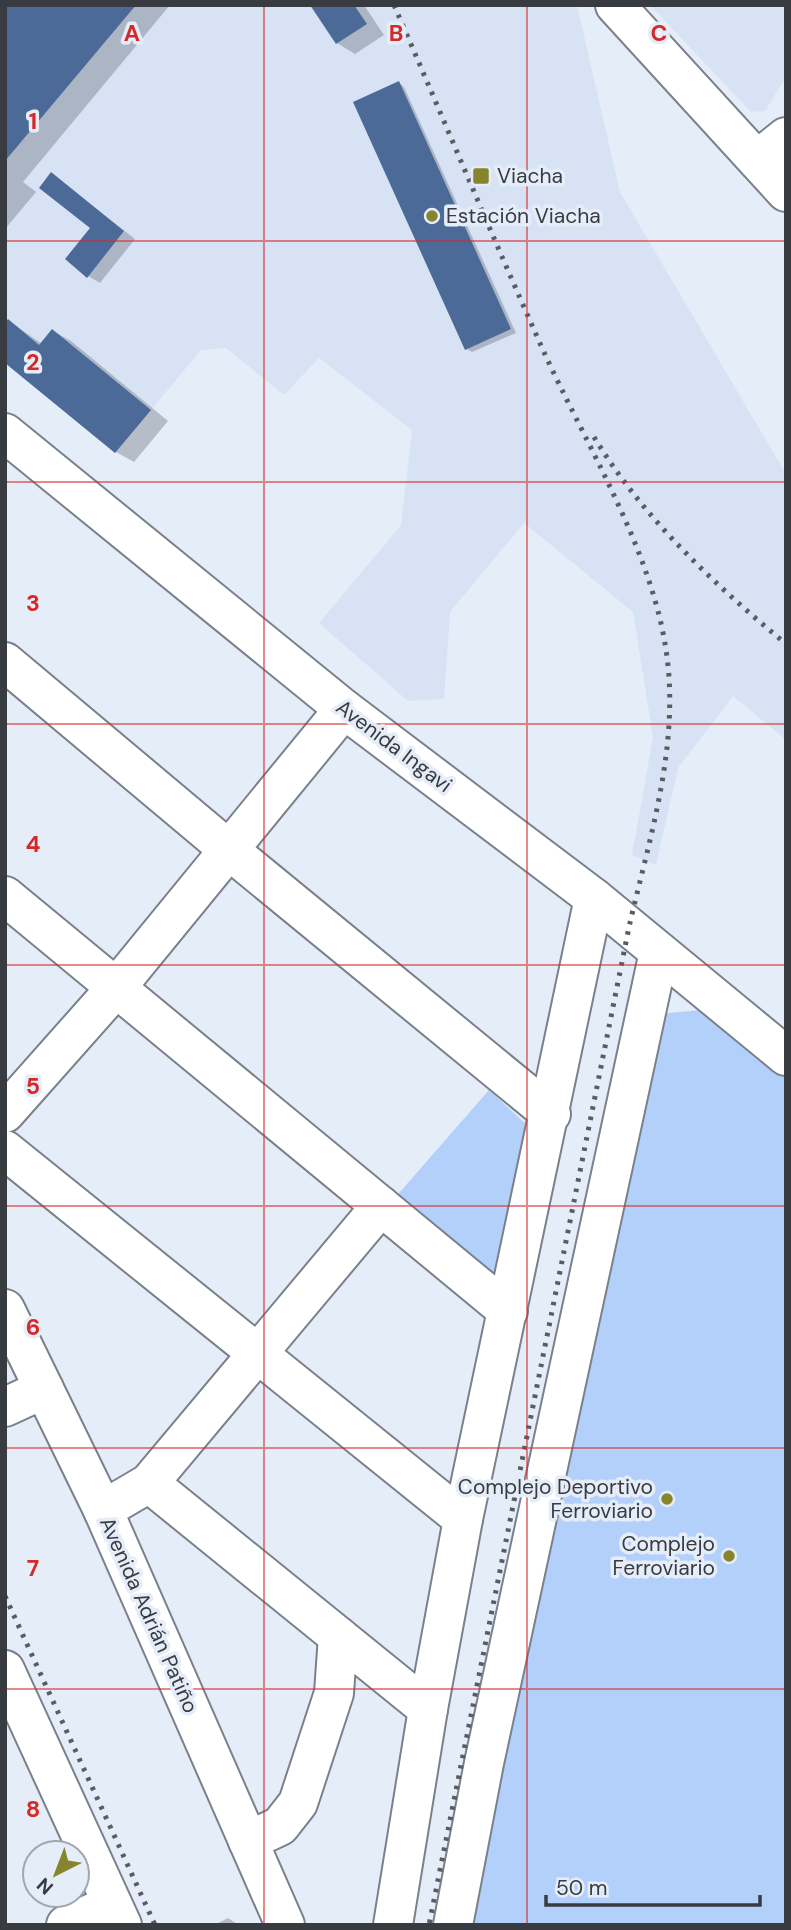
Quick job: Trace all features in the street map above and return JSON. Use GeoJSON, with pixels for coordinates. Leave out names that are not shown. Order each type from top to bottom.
{"type":"FeatureCollection","features":[{"type":"Feature","properties":{"kind":"street"},"geometry":{"type":"LineString","coordinates":[[615,5],[772,148],[786,192]]}},
{"type":"Feature","properties":{"kind":"street","name":"Avenida Ingavi"},"geometry":{"type":"LineString","coordinates":[[5,433],[344,709],[594,898],[786,1056]]}},
{"type":"Feature","properties":{"kind":"street"},"geometry":{"type":"LineString","coordinates":[[5,662],[551,1114]]}},
{"type":"Feature","properties":{"kind":"street"},"geometry":{"type":"LineString","coordinates":[[5,1113],[115,989],[344,709]]}},
{"type":"Feature","properties":{"kind":"street"},"geometry":{"type":"LineString","coordinates":[[5,896],[508,1311]]}},
{"type":"Feature","properties":{"kind":"street"},"geometry":{"type":"LineString","coordinates":[[393,1925],[428,1709],[463,1519],[551,1114],[594,898]]}},
{"type":"Feature","properties":{"kind":"street"},"geometry":{"type":"LineString","coordinates":[[453,1925],[487,1749],[659,952]]}},
{"type":"Feature","properties":{"kind":"street"},"geometry":{"type":"LineString","coordinates":[[5,1150],[463,1519]]}},
{"type":"Feature","properties":{"kind":"street"},"geometry":{"type":"LineString","coordinates":[[103,1510],[149,1483],[380,1206]]}},
{"type":"Feature","properties":{"kind":"street","name":"Avenida Adrián Patiño"},"geometry":{"type":"LineString","coordinates":[[5,1309],[103,1510],[285,1925]]}},
{"type":"Feature","properties":{"kind":"street"},"geometry":{"type":"LineString","coordinates":[[5,1407],[44,1389]]}},
{"type":"Feature","properties":{"kind":"street"},"geometry":{"type":"LineString","coordinates":[[149,1483],[428,1709]]}},
{"type":"Feature","properties":{"kind":"street"},"geometry":{"type":"LineString","coordinates":[[248,1841],[280,1826],[298,1803],[334,1693],[338,1636]]}},
{"type":"Feature","properties":{"kind":"street"},"geometry":{"type":"LineString","coordinates":[[5,1670],[117,1914],[66,1925]]}},
{"type":"Feature","properties":{"kind":"shaded area"},"geometry":{"type":"Polygon","coordinates":[[[5,5],[577,5],[620,192],[786,474],[786,740],[733,696],[678,768],[656,865],[632,855],[653,737],[633,612],[524,523],[450,612],[444,699],[408,701],[319,623],[401,525],[412,430],[319,358],[284,395],[226,348],[201,350],[115,453],[5,363],[5,5]]]}},
{"type":"Feature","properties":{"kind":"shaded area"},"geometry":{"type":"Polygon","coordinates":[[[650,5],[786,5],[786,77],[765,111],[751,112],[650,5]]]}},
{"type":"Feature","properties":{"kind":"shaded area","name":"Complejo Deportivo Ferroviario"},"geometry":{"type":"Polygon","coordinates":[[[702,1010],[786,1073],[786,1925],[464,1925],[641,1042],[668,1013],[702,1010]]]}},
{"type":"Feature","properties":{"kind":"shaded area"},"geometry":{"type":"Polygon","coordinates":[[[489,1090],[528,1126],[498,1282],[393,1200],[489,1090]]]}},
{"type":"Feature","properties":{"kind":"building"},"geometry":{"type":"Polygon","coordinates":[[[5,5],[136,5],[5,161],[5,5]]]}},
{"type":"Feature","properties":{"kind":"building"},"geometry":{"type":"Polygon","coordinates":[[[310,5],[354,5],[367,24],[336,44],[310,5]]]}},
{"type":"Feature","properties":{"kind":"building","name":"Estación Viacha"},"geometry":{"type":"Polygon","coordinates":[[[399,81],[511,329],[465,350],[353,102],[399,81]]]}},
{"type":"Feature","properties":{"kind":"building"},"geometry":{"type":"Polygon","coordinates":[[[51,172],[124,231],[87,278],[65,259],[90,228],[39,188],[51,172]]]}},
{"type":"Feature","properties":{"kind":"building"},"geometry":{"type":"Polygon","coordinates":[[[8,319],[39,345],[52,329],[151,410],[115,453],[5,363],[5,323],[8,319]]]}},
{"type":"Feature","properties":{"kind":"railway"},"geometry":{"type":"LineString","coordinates":[[394,5],[543,350],[633,539],[660,618],[670,691],[666,759],[660,794],[629,927],[429,1925]]}},
{"type":"Feature","properties":{"kind":"railway"},"geometry":{"type":"LineString","coordinates":[[594,437],[613,467],[681,548],[786,644]]}},
{"type":"Feature","properties":{"kind":"railway"},"geometry":{"type":"LineString","coordinates":[[5,1596],[155,1925]]}},
{"type":"Feature","properties":{"kind":"place","name":"Viacha"},"geometry":{"type":"Point","coordinates":[481,176]}},
{"type":"Feature","properties":{"kind":"place","name":"Estación Viacha"},"geometry":{"type":"Point","coordinates":[432,216]}},
{"type":"Feature","properties":{"kind":"place","name":"Complejo Deportivo Ferroviario"},"geometry":{"type":"Point","coordinates":[667,1499]}},
{"type":"Feature","properties":{"kind":"place","name":"Complejo Ferroviario"},"geometry":{"type":"Point","coordinates":[729,1556]}}]}
